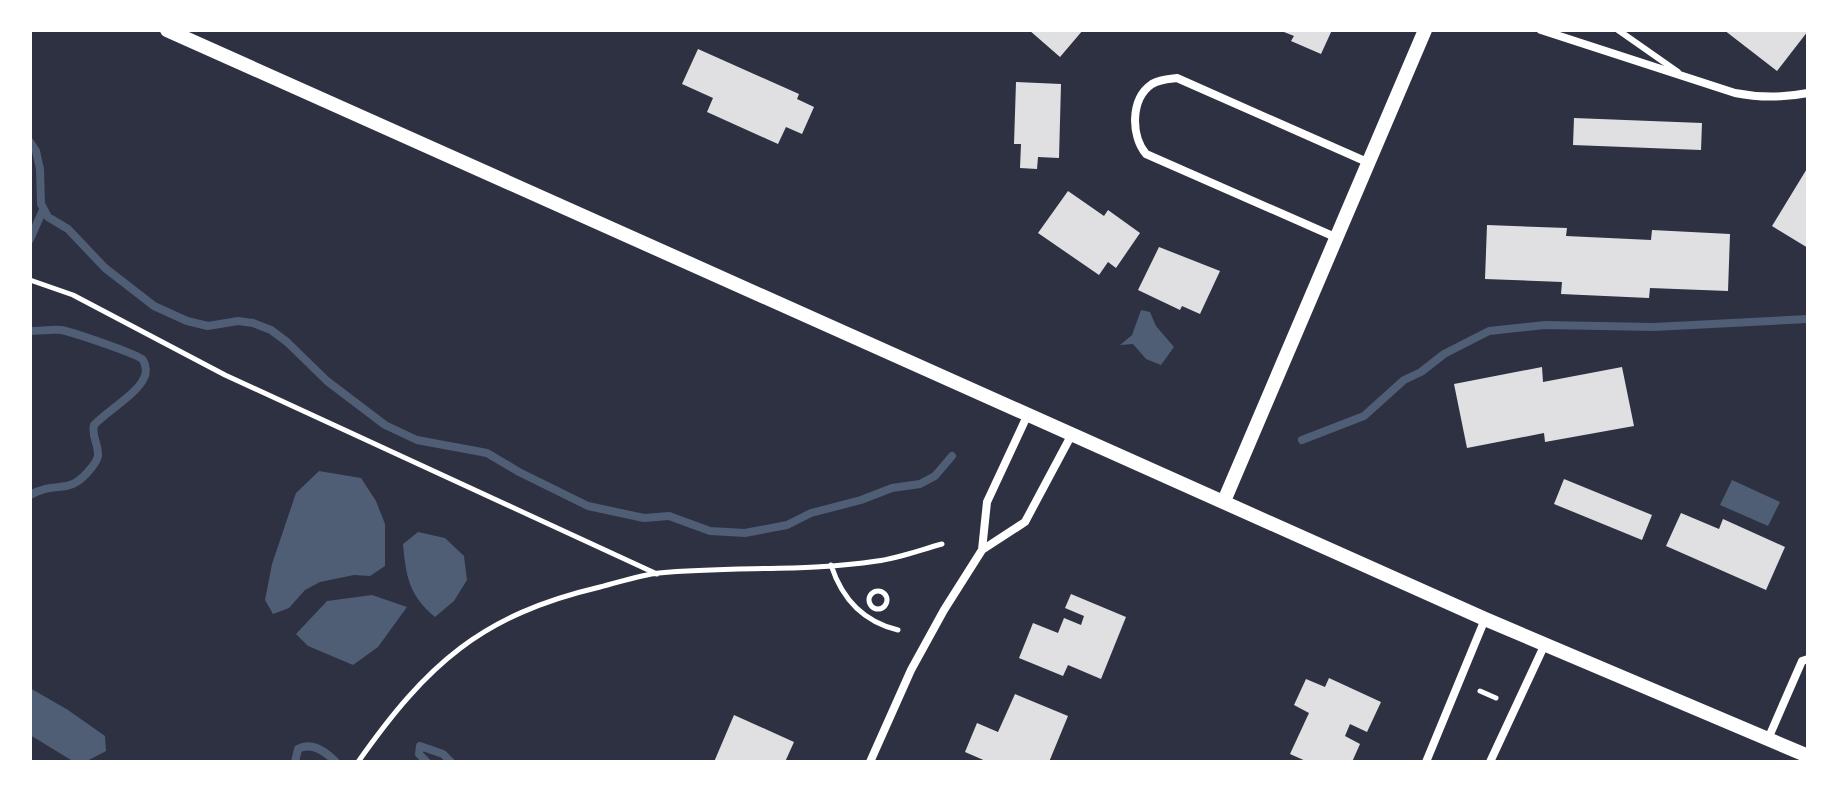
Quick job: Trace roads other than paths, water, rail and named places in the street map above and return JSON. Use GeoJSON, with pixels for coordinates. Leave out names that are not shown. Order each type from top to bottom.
{"type":"FeatureCollection","features":[{"type":"Feature","properties":{"kind":"street"},"geometry":{"type":"LineString","coordinates":[[167,30],[1485,619],[1808,756]]}},
{"type":"Feature","properties":{"kind":"street"},"geometry":{"type":"LineString","coordinates":[[1224,501],[1425,30]]}},
{"type":"Feature","properties":{"kind":"street"},"geometry":{"type":"LineString","coordinates":[[1541,30],[1735,93],[1760,98],[1808,93]]}},
{"type":"Feature","properties":{"kind":"street"},"geometry":{"type":"LineString","coordinates":[[1335,237],[1146,154],[1135,132],[1137,106],[1150,85],[1163,79],[1177,78],[1367,162]]}},
{"type":"Feature","properties":{"kind":"street"},"geometry":{"type":"LineString","coordinates":[[982,550],[987,502],[1028,414]]}},
{"type":"Feature","properties":{"kind":"street"},"geometry":{"type":"LineString","coordinates":[[870,762],[911,670],[944,610],[982,550],[1025,522],[1072,434]]}},
{"type":"Feature","properties":{"kind":"street"},"geometry":{"type":"LineString","coordinates":[[1426,762],[1485,619]]}},
{"type":"Feature","properties":{"kind":"street"},"geometry":{"type":"LineString","coordinates":[[1490,762],[1545,644]]}},
{"type":"Feature","properties":{"kind":"street"},"geometry":{"type":"LineString","coordinates":[[1768,739],[1802,661],[1808,659]]}},
{"type":"Feature","properties":{"kind":"lane"},"geometry":{"type":"LineString","coordinates":[[1618,30],[1687,78]]}},
{"type":"Feature","properties":{"kind":"water"},"geometry":{"type":"Polygon","coordinates":[[[1141,310],[1150,312],[1156,326],[1174,347],[1161,365],[1146,359],[1133,344],[1120,345],[1132,335],[1141,310]]]}},
{"type":"Feature","properties":{"kind":"water"},"geometry":{"type":"Polygon","coordinates":[[[319,471],[361,478],[376,501],[385,524],[385,566],[370,576],[354,575],[320,582],[305,590],[289,608],[273,614],[265,600],[272,564],[296,493],[319,471]]]}},
{"type":"Feature","properties":{"kind":"water"},"geometry":{"type":"Polygon","coordinates":[[[1732,480],[1780,502],[1768,526],[1720,505],[1732,480]]]}},
{"type":"Feature","properties":{"kind":"water"},"geometry":{"type":"Polygon","coordinates":[[[418,532],[445,538],[464,556],[467,580],[454,601],[435,617],[414,593],[406,566],[403,544],[418,532]]]}},
{"type":"Feature","properties":{"kind":"water"},"geometry":{"type":"Polygon","coordinates":[[[372,595],[407,607],[378,647],[353,665],[308,646],[296,634],[327,601],[372,595]]]}},
{"type":"Feature","properties":{"kind":"water"},"geometry":{"type":"Polygon","coordinates":[[[30,688],[105,736],[106,751],[87,761],[71,760],[30,735],[30,688]]]}},
{"type":"Feature","properties":{"kind":"waterway"},"geometry":{"type":"LineString","coordinates":[[30,142],[36,151],[40,169],[41,204],[48,217],[68,229],[105,268],[154,306],[187,321],[208,326],[238,321],[271,330],[327,381],[385,425],[417,440],[487,453],[588,506],[644,518],[669,516],[710,531],[745,533],[787,525],[811,513],[892,488],[920,484],[935,476],[952,456]]}},
{"type":"Feature","properties":{"kind":"waterway"},"geometry":{"type":"LineString","coordinates":[[30,239],[43,210]]}},
{"type":"Feature","properties":{"kind":"waterway"},"geometry":{"type":"LineString","coordinates":[[1302,440],[1364,416],[1404,380],[1421,372],[1444,354],[1489,331],[1545,325],[1654,327],[1808,319]]}},
{"type":"Feature","properties":{"kind":"waterway"},"geometry":{"type":"LineString","coordinates":[[30,331],[61,330],[104,344],[143,360],[146,371],[135,390],[94,425],[98,456],[84,476],[69,485],[30,495]]}},
{"type":"Feature","properties":{"kind":"waterway"},"geometry":{"type":"LineString","coordinates":[[295,762],[298,749],[308,746],[323,751],[336,762]]}},
{"type":"Feature","properties":{"kind":"waterway"},"geometry":{"type":"LineString","coordinates":[[427,762],[419,754],[420,746],[443,754],[451,762]]}}]}
